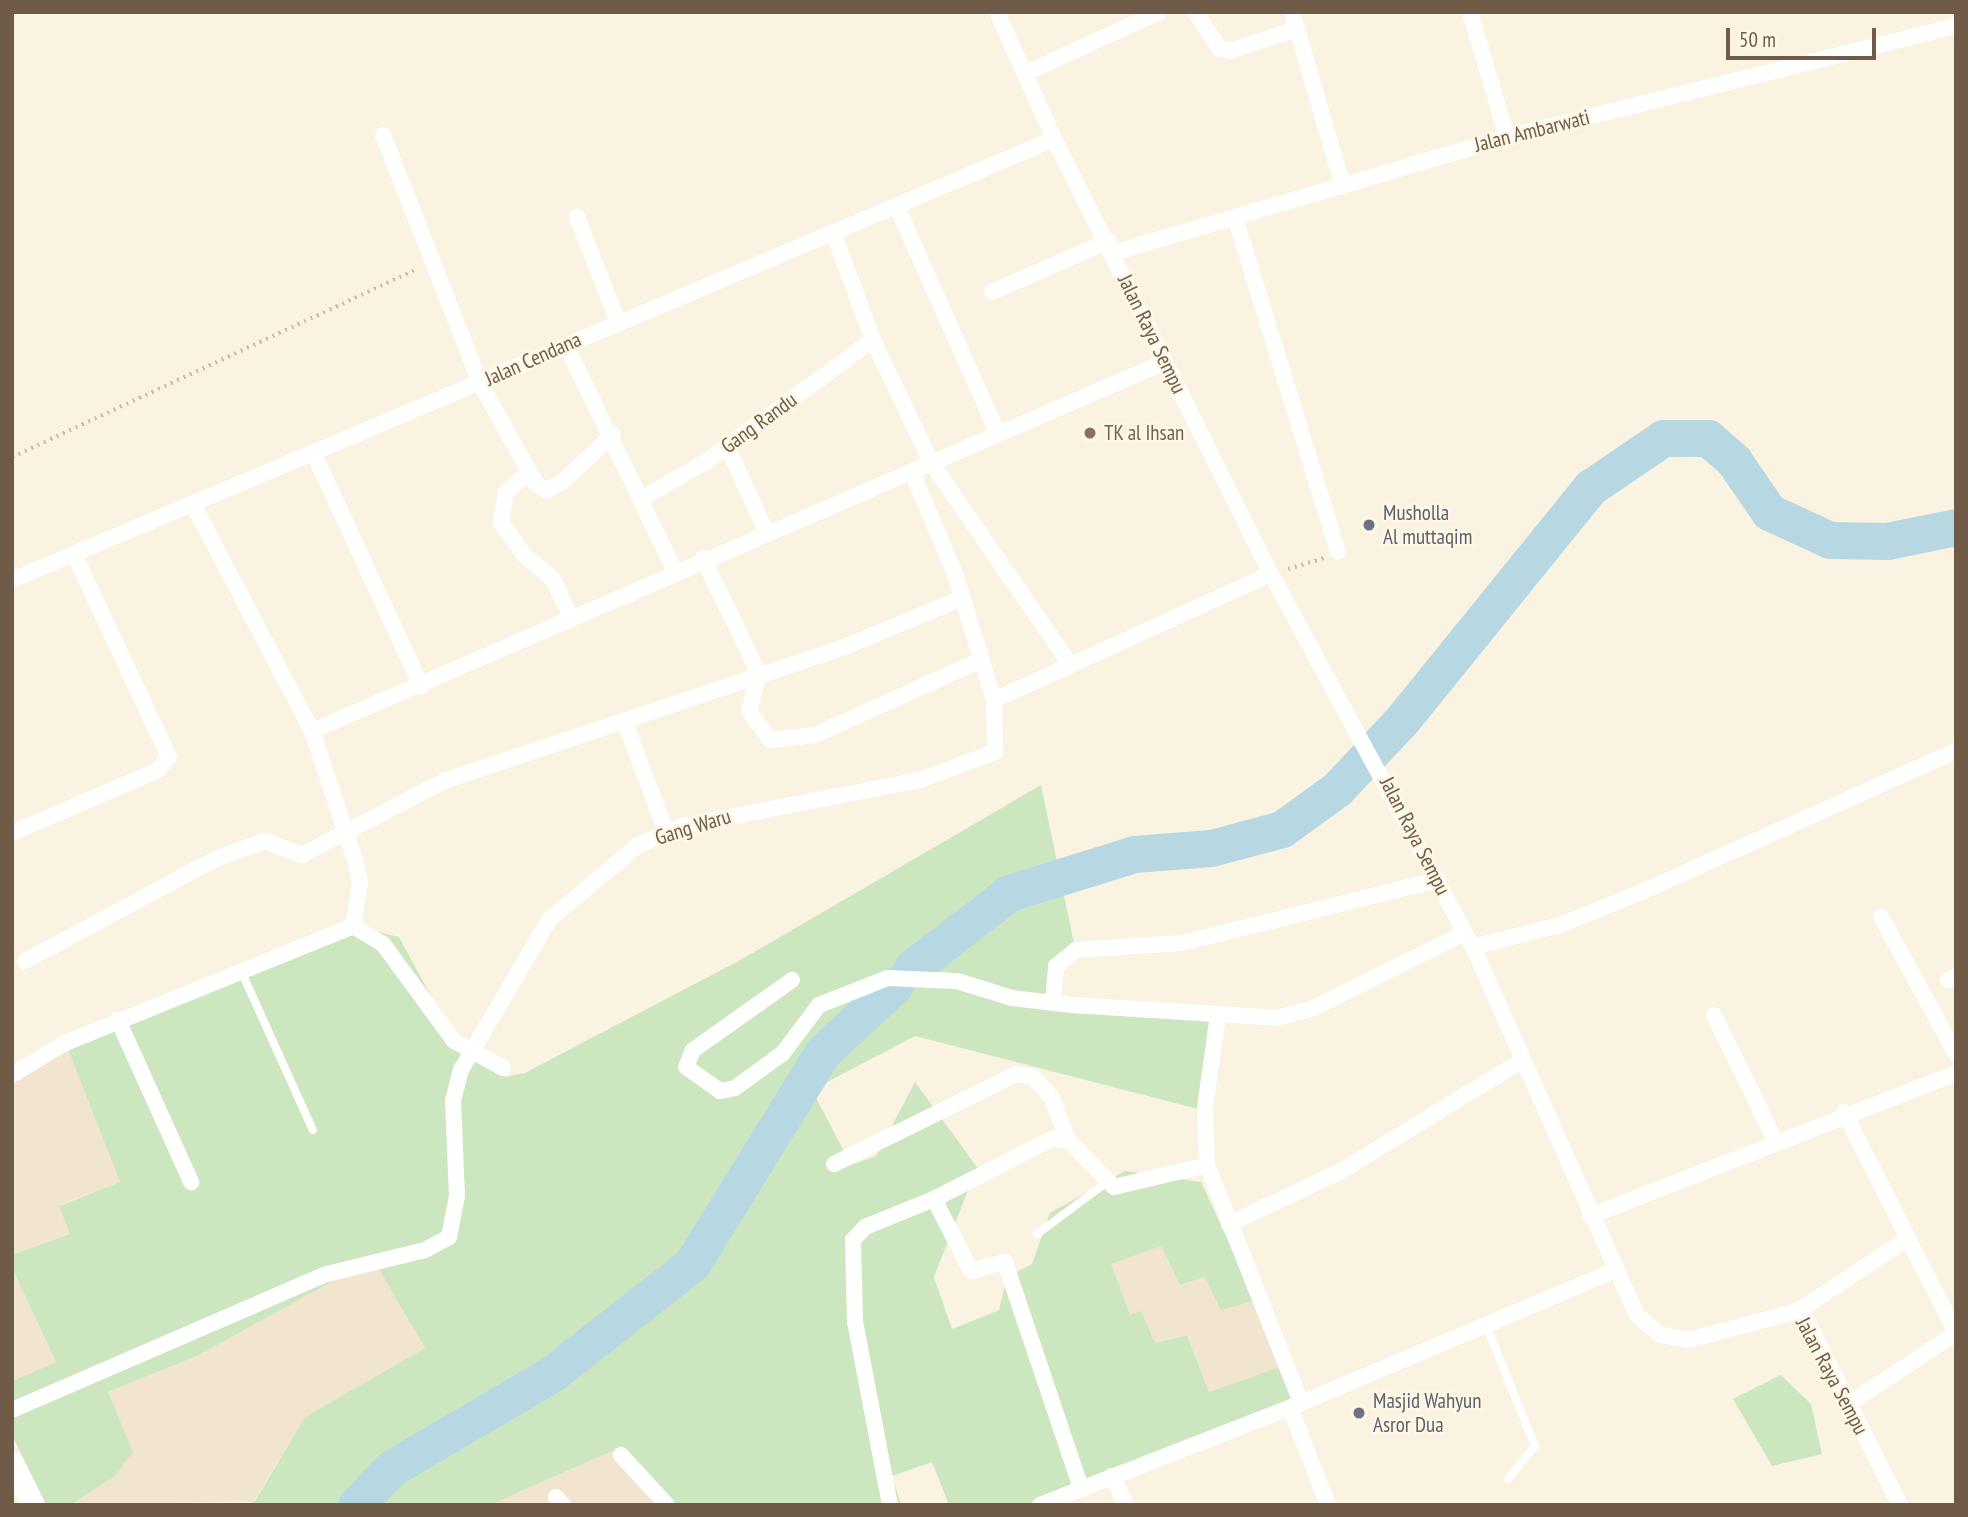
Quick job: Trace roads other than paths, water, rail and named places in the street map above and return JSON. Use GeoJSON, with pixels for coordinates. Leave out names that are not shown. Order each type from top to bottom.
{"type":"FeatureCollection","features":[{"type":"Feature","properties":{"kind":"street","name":"Jalan Raya Sempu"},"geometry":{"type":"LineString","coordinates":[[997,12],[1054,139],[1271,574],[1410,822],[1469,940],[1519,1062],[1614,1271],[1637,1315],[1674,1340],[1708,1337],[1801,1310],[1900,1505]]}},
{"type":"Feature","properties":{"kind":"street"},"geometry":{"type":"LineString","coordinates":[[1026,73],[1159,12]]}},
{"type":"Feature","properties":{"kind":"street"},"geometry":{"type":"LineString","coordinates":[[1195,12],[1220,49],[1230,51],[1297,29]]}},
{"type":"Feature","properties":{"kind":"street"},"geometry":{"type":"LineString","coordinates":[[1292,12],[1343,186]]}},
{"type":"Feature","properties":{"kind":"street"},"geometry":{"type":"LineString","coordinates":[[1470,12],[1507,137]]}},
{"type":"Feature","properties":{"kind":"street","name":"Jalan Ambarwati"},"geometry":{"type":"LineString","coordinates":[[992,292],[1110,247],[1235,217],[1507,137],[1956,26]]}},
{"type":"Feature","properties":{"kind":"street"},"geometry":{"type":"LineString","coordinates":[[383,135],[480,383],[528,473],[547,490],[613,434]]}},
{"type":"Feature","properties":{"kind":"street","name":"Jalan Cendana"},"geometry":{"type":"LineString","coordinates":[[12,580],[194,506],[313,452],[1054,139]]}},
{"type":"Feature","properties":{"kind":"street"},"geometry":{"type":"LineString","coordinates":[[897,207],[998,434]]}},
{"type":"Feature","properties":{"kind":"street"},"geometry":{"type":"LineString","coordinates":[[1235,217],[1338,551]]}},
{"type":"Feature","properties":{"kind":"street"},"geometry":{"type":"LineString","coordinates":[[577,218],[618,322]]}},
{"type":"Feature","properties":{"kind":"street"},"geometry":{"type":"LineString","coordinates":[[833,232],[873,340],[932,464],[1069,661]]}},
{"type":"Feature","properties":{"kind":"street","name":"Gang Randu"},"geometry":{"type":"LineString","coordinates":[[641,499],[727,446],[873,340]]}},
{"type":"Feature","properties":{"kind":"street"},"geometry":{"type":"LineString","coordinates":[[566,345],[613,434],[675,571]]}},
{"type":"Feature","properties":{"kind":"street"},"geometry":{"type":"LineString","coordinates":[[312,731],[421,686],[570,616],[703,558],[932,464],[1165,362]]}},
{"type":"Feature","properties":{"kind":"street"},"geometry":{"type":"LineString","coordinates":[[727,446],[766,531]]}},
{"type":"Feature","properties":{"kind":"street"},"geometry":{"type":"LineString","coordinates":[[313,452],[421,686]]}},
{"type":"Feature","properties":{"kind":"street"},"geometry":{"type":"LineString","coordinates":[[912,472],[962,598],[994,700],[1069,661],[1271,574]]}},
{"type":"Feature","properties":{"kind":"street"},"geometry":{"type":"LineString","coordinates":[[528,473],[506,492],[501,522],[524,555],[553,579],[570,616]]}},
{"type":"Feature","properties":{"kind":"street"},"geometry":{"type":"LineString","coordinates":[[194,506],[312,731],[360,883],[353,926]]}},
{"type":"Feature","properties":{"kind":"street"},"geometry":{"type":"LineString","coordinates":[[12,833],[158,771],[169,757],[74,554]]}},
{"type":"Feature","properties":{"kind":"street"},"geometry":{"type":"LineString","coordinates":[[703,558],[759,674],[749,699],[752,720],[771,740],[784,742],[840,725],[981,660]]}},
{"type":"Feature","properties":{"kind":"street"},"geometry":{"type":"LineString","coordinates":[[25,961],[215,859],[265,841],[302,855],[346,835],[444,780],[759,674],[962,598]]}},
{"type":"Feature","properties":{"kind":"street","name":"Gang Waru"},"geometry":{"type":"LineString","coordinates":[[12,1410],[327,1274],[441,1243],[455,1227],[453,1101],[471,1055],[549,919],[601,872],[666,831],[899,785],[995,752],[994,700]]}},
{"type":"Feature","properties":{"kind":"street"},"geometry":{"type":"LineString","coordinates":[[624,720],[666,831]]}},
{"type":"Feature","properties":{"kind":"street"},"geometry":{"type":"LineString","coordinates":[[792,980],[693,1050],[686,1067],[720,1091],[734,1088],[783,1053],[818,1005],[888,978],[957,981],[1003,996],[1053,1002],[1278,1018],[1316,1007],[1469,940],[1560,925],[1644,891],[1956,751]]}},
{"type":"Feature","properties":{"kind":"street"},"geometry":{"type":"LineString","coordinates":[[1053,1002],[1056,966],[1076,950],[1181,943],[1437,880]]}},
{"type":"Feature","properties":{"kind":"street"},"geometry":{"type":"LineString","coordinates":[[1881,917],[1956,1055]]}},
{"type":"Feature","properties":{"kind":"street"},"geometry":{"type":"LineString","coordinates":[[353,926],[383,944],[471,1055],[503,1068]]}},
{"type":"Feature","properties":{"kind":"street"},"geometry":{"type":"LineString","coordinates":[[12,1074],[118,1020],[242,973],[353,926]]}},
{"type":"Feature","properties":{"kind":"street"},"geometry":{"type":"LineString","coordinates":[[1218,1015],[1205,1107],[1207,1165],[1296,1406],[1328,1505]]}},
{"type":"Feature","properties":{"kind":"street"},"geometry":{"type":"LineString","coordinates":[[1714,1015],[1775,1140]]}},
{"type":"Feature","properties":{"kind":"street"},"geometry":{"type":"LineString","coordinates":[[118,1020],[191,1182]]}},
{"type":"Feature","properties":{"kind":"street"},"geometry":{"type":"LineString","coordinates":[[1229,1224],[1343,1171],[1519,1062]]}},
{"type":"Feature","properties":{"kind":"street"},"geometry":{"type":"LineString","coordinates":[[1590,1216],[1704,1176],[1775,1140],[1844,1112],[1956,1073]]}},
{"type":"Feature","properties":{"kind":"street"},"geometry":{"type":"LineString","coordinates":[[834,1164],[1016,1074],[1033,1077],[1051,1096],[1068,1140],[1106,1183],[1140,1185],[1207,1165]]}},
{"type":"Feature","properties":{"kind":"street"},"geometry":{"type":"LineString","coordinates":[[1844,1112],[1956,1333],[1847,1405]]}},
{"type":"Feature","properties":{"kind":"street"},"geometry":{"type":"LineString","coordinates":[[890,1505],[855,1322],[853,1240],[865,1227],[934,1199],[1041,1142],[1068,1140]]}},
{"type":"Feature","properties":{"kind":"street"},"geometry":{"type":"LineString","coordinates":[[934,1199],[971,1271],[1005,1262],[1081,1488]]}},
{"type":"Feature","properties":{"kind":"street"},"geometry":{"type":"LineString","coordinates":[[1801,1310],[1909,1238]]}},
{"type":"Feature","properties":{"kind":"street"},"geometry":{"type":"LineString","coordinates":[[1040,1505],[1296,1406],[1614,1271]]}},
{"type":"Feature","properties":{"kind":"street"},"geometry":{"type":"LineString","coordinates":[[621,1455],[667,1505]]}},
{"type":"Feature","properties":{"kind":"street"},"geometry":{"type":"LineString","coordinates":[[12,1463],[33,1505]]}},
{"type":"Feature","properties":{"kind":"street"},"geometry":{"type":"LineString","coordinates":[[1112,1476],[1126,1505]]}},
{"type":"Feature","properties":{"kind":"lane"},"geometry":{"type":"LineString","coordinates":[[242,973],[313,1130]]}},
{"type":"Feature","properties":{"kind":"lane"},"geometry":{"type":"LineString","coordinates":[[1037,1234],[1106,1183]]}},
{"type":"Feature","properties":{"kind":"lane"},"geometry":{"type":"LineString","coordinates":[[1486,1325],[1535,1446],[1508,1479]]}},
{"type":"Feature","properties":{"kind":"waterway"},"geometry":{"type":"LineString","coordinates":[[912,968],[1009,893],[1134,854],[1211,848],[1282,829],[1337,789],[1402,720],[1591,487],[1663,438],[1708,438],[1734,461],[1769,512],[1830,540],[1887,541],[1956,527]]}},
{"type":"Feature","properties":{"kind":"waterway"},"geometry":{"type":"LineString","coordinates":[[356,1505],[392,1468],[553,1373],[692,1264],[823,1052],[895,985]]}},
{"type":"Feature","properties":{"kind":"place","name":"TK al Ihsan"},"geometry":{"type":"Point","coordinates":[1090,433]}},
{"type":"Feature","properties":{"kind":"place","name":"Musholla Al muttaqim"},"geometry":{"type":"Point","coordinates":[1369,525]}},
{"type":"Feature","properties":{"kind":"place","name":"Masjid Wahyun Asror Dua"},"geometry":{"type":"Point","coordinates":[1359,1413]}}]}
